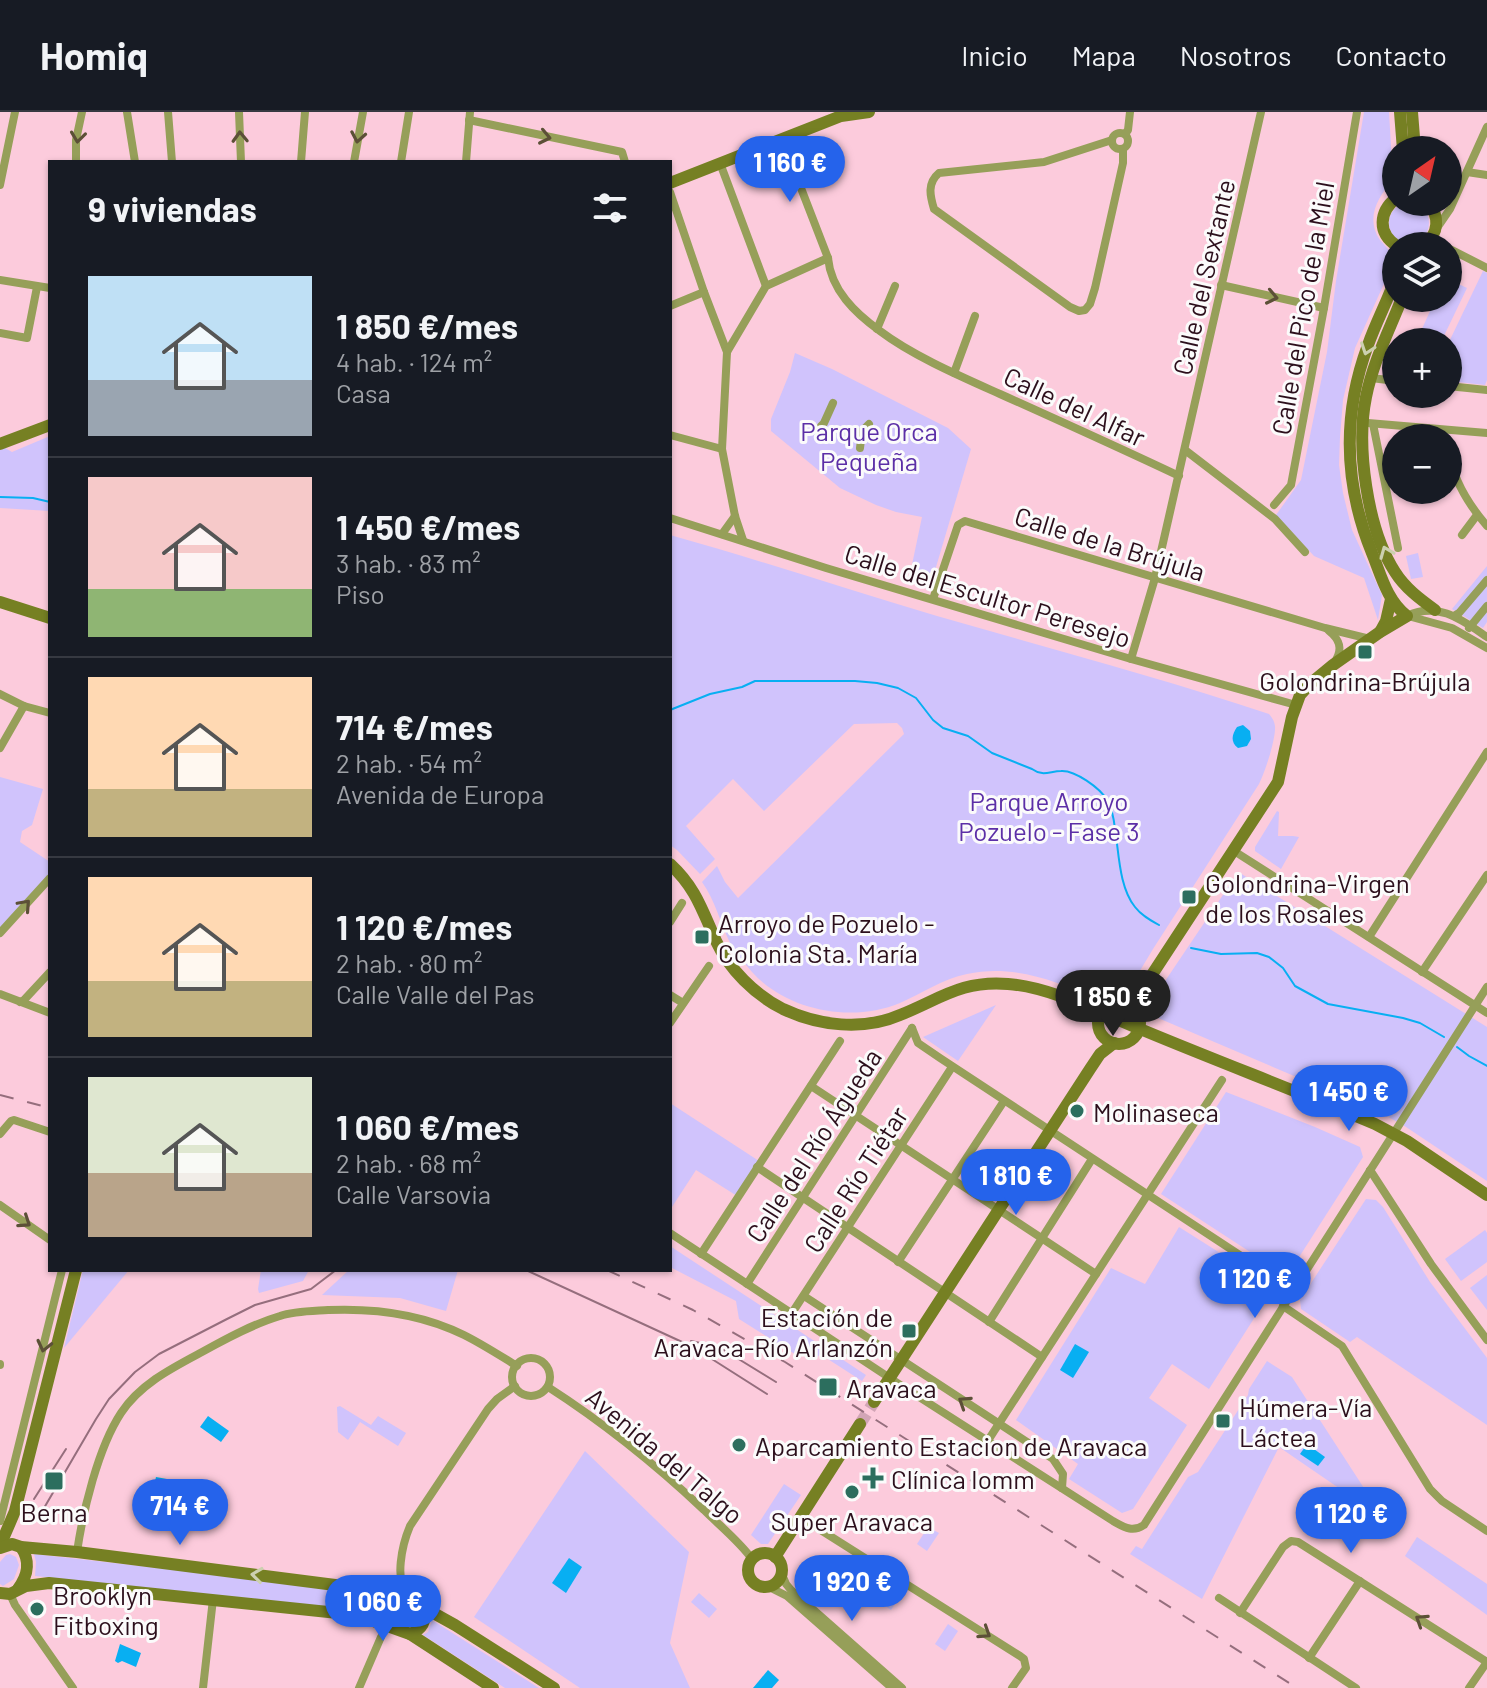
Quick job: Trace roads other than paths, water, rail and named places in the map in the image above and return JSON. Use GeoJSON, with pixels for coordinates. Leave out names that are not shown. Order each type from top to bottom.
{"type":"FeatureCollection","features":[{"type":"Feature","properties":{"kind":"street"},"geometry":{"type":"LineString","coordinates":[[0,185],[15,112]]}},
{"type":"Feature","properties":{"kind":"street"},"geometry":{"type":"LineString","coordinates":[[76,160],[76,140],[82,112]]}},
{"type":"Feature","properties":{"kind":"street"},"geometry":{"type":"LineString","coordinates":[[127,112],[135,160]]}},
{"type":"Feature","properties":{"kind":"street"},"geometry":{"type":"LineString","coordinates":[[168,112],[172,160]]}},
{"type":"Feature","properties":{"kind":"street"},"geometry":{"type":"LineString","coordinates":[[239,112],[241,160]]}},
{"type":"Feature","properties":{"kind":"street"},"geometry":{"type":"LineString","coordinates":[[301,160],[305,112]]}},
{"type":"Feature","properties":{"kind":"street"},"geometry":{"type":"LineString","coordinates":[[354,160],[363,112]]}},
{"type":"Feature","properties":{"kind":"street"},"geometry":{"type":"LineString","coordinates":[[401,160],[409,112]]}},
{"type":"Feature","properties":{"kind":"street"},"geometry":{"type":"LineString","coordinates":[[672,182],[841,114],[869,112]]}},
{"type":"Feature","properties":{"kind":"street"},"geometry":{"type":"LineString","coordinates":[[1125,134],[1130,112]]}},
{"type":"Feature","properties":{"kind":"street","name":"Calle del Sextante"},"geometry":{"type":"LineString","coordinates":[[1131,659],[1155,578],[1261,112]]}},
{"type":"Feature","properties":{"kind":"street","name":"Calle del Pico de la Miel"},"geometry":{"type":"LineString","coordinates":[[1274,505],[1291,485],[1357,112]]}},
{"type":"Feature","properties":{"kind":"street"},"geometry":{"type":"LineString","coordinates":[[1400,112],[1402,136]]}},
{"type":"Feature","properties":{"kind":"street"},"geometry":{"type":"LineString","coordinates":[[1412,112],[1414,136]]}},
{"type":"Feature","properties":{"kind":"street"},"geometry":{"type":"LineString","coordinates":[[466,160],[470,116],[622,152],[624,160]]}},
{"type":"Feature","properties":{"kind":"street"},"geometry":{"type":"LineString","coordinates":[[1462,183],[1487,127]]}},
{"type":"Feature","properties":{"kind":"street"},"geometry":{"type":"LineString","coordinates":[[1117,133],[1125,134],[1129,141],[1123,149],[1123,163],[1095,288],[1085,310],[1070,307],[934,209],[931,187],[939,173],[1044,162],[1112,140],[1117,133]]}},
{"type":"Feature","properties":{"kind":"street","name":"Calle del Alfar"},"geometry":{"type":"LineString","coordinates":[[782,139],[836,286],[846,300],[877,329],[954,373],[1179,476]]}},
{"type":"Feature","properties":{"kind":"street"},"geometry":{"type":"LineString","coordinates":[[1112,140],[1115,148],[1123,149]]}},
{"type":"Feature","properties":{"kind":"street"},"geometry":{"type":"LineString","coordinates":[[720,163],[766,286]]}},
{"type":"Feature","properties":{"kind":"street"},"geometry":{"type":"LineString","coordinates":[[1467,172],[1487,175]]}},
{"type":"Feature","properties":{"kind":"street"},"geometry":{"type":"LineString","coordinates":[[672,198],[727,352],[722,449],[743,540]]}},
{"type":"Feature","properties":{"kind":"street"},"geometry":{"type":"LineString","coordinates":[[1462,255],[1487,268]]}},
{"type":"Feature","properties":{"kind":"street"},"geometry":{"type":"LineString","coordinates":[[727,352],[766,286],[828,258]]}},
{"type":"Feature","properties":{"kind":"street"},"geometry":{"type":"LineString","coordinates":[[0,280],[48,288]]}},
{"type":"Feature","properties":{"kind":"street"},"geometry":{"type":"LineString","coordinates":[[1221,285],[1324,308]]}},
{"type":"Feature","properties":{"kind":"street"},"geometry":{"type":"LineString","coordinates":[[877,329],[895,286]]}},
{"type":"Feature","properties":{"kind":"street"},"geometry":{"type":"LineString","coordinates":[[0,333],[27,338],[37,287]]}},
{"type":"Feature","properties":{"kind":"street"},"geometry":{"type":"LineString","coordinates":[[672,305],[704,292]]}},
{"type":"Feature","properties":{"kind":"street"},"geometry":{"type":"LineString","coordinates":[[1383,312],[1367,347],[1354,389],[1349,428],[1354,499],[1363,531],[1391,599],[1409,617],[1462,632],[1487,648]]}},
{"type":"Feature","properties":{"kind":"street"},"geometry":{"type":"LineString","coordinates":[[1396,312],[1377,356],[1365,398],[1368,423],[1398,548]]}},
{"type":"Feature","properties":{"kind":"street"},"geometry":{"type":"LineString","coordinates":[[954,373],[975,316]]}},
{"type":"Feature","properties":{"kind":"street"},"geometry":{"type":"LineString","coordinates":[[1371,378],[1382,379]]}},
{"type":"Feature","properties":{"kind":"street"},"geometry":{"type":"LineString","coordinates":[[1462,387],[1487,390]]}},
{"type":"Feature","properties":{"kind":"street"},"geometry":{"type":"LineString","coordinates":[[821,426],[833,403]]}},
{"type":"Feature","properties":{"kind":"street"},"geometry":{"type":"LineString","coordinates":[[1368,423],[1382,425]]}},
{"type":"Feature","properties":{"kind":"street"},"geometry":{"type":"LineString","coordinates":[[1368,423],[1363,462],[1373,519],[1395,573],[1427,607],[1454,616],[1487,637]]}},
{"type":"Feature","properties":{"kind":"street"},"geometry":{"type":"LineString","coordinates":[[860,448],[862,431],[869,424]]}},
{"type":"Feature","properties":{"kind":"street"},"geometry":{"type":"LineString","coordinates":[[0,444],[48,426]]}},
{"type":"Feature","properties":{"kind":"street"},"geometry":{"type":"LineString","coordinates":[[1462,434],[1487,433]]}},
{"type":"Feature","properties":{"kind":"street"},"geometry":{"type":"LineString","coordinates":[[672,436],[722,449]]}},
{"type":"Feature","properties":{"kind":"street"},"geometry":{"type":"LineString","coordinates":[[1185,450],[1275,519],[1305,552]]}},
{"type":"Feature","properties":{"kind":"street"},"geometry":{"type":"LineString","coordinates":[[1462,488],[1487,526]]}},
{"type":"Feature","properties":{"kind":"street"},"geometry":{"type":"LineString","coordinates":[[1462,535],[1477,515]]}},
{"type":"Feature","properties":{"kind":"street"},"geometry":{"type":"LineString","coordinates":[[722,534],[735,516]]}},
{"type":"Feature","properties":{"kind":"street","name":"Calle del Escultor Peresejo"},"geometry":{"type":"LineString","coordinates":[[672,519],[826,568],[1296,705]]}},
{"type":"Feature","properties":{"kind":"street","name":"Calle de la Brújula"},"geometry":{"type":"LineString","coordinates":[[933,599],[958,525],[965,521],[1325,628],[1375,636]]}},
{"type":"Feature","properties":{"kind":"street"},"geometry":{"type":"LineString","coordinates":[[1454,616],[1487,580]]}},
{"type":"Feature","properties":{"kind":"street"},"geometry":{"type":"LineString","coordinates":[[1375,636],[1386,621],[1391,599]]}},
{"type":"Feature","properties":{"kind":"street"},"geometry":{"type":"LineString","coordinates":[[1,606],[48,618]]}},
{"type":"Feature","properties":{"kind":"street"},"geometry":{"type":"LineString","coordinates":[[1462,632],[1487,606]]}},
{"type":"Feature","properties":{"kind":"street"},"geometry":{"type":"LineString","coordinates":[[1136,1010],[1140,993],[1278,782],[1300,695],[1333,665],[1375,636],[1427,607]]}},
{"type":"Feature","properties":{"kind":"street"},"geometry":{"type":"LineString","coordinates":[[1325,628],[1339,640],[1340,651],[1333,665]]}},
{"type":"Feature","properties":{"kind":"street"},"geometry":{"type":"LineString","coordinates":[[0,694],[24,706],[48,712]]}},
{"type":"Feature","properties":{"kind":"street"},"geometry":{"type":"LineString","coordinates":[[0,748],[24,706]]}},
{"type":"Feature","properties":{"kind":"street"},"geometry":{"type":"LineString","coordinates":[[1369,937],[1487,752]]}},
{"type":"Feature","properties":{"kind":"street"},"geometry":{"type":"LineString","coordinates":[[1234,851],[1487,1013]]}},
{"type":"Feature","properties":{"kind":"street"},"geometry":{"type":"LineString","coordinates":[[672,866],[696,896],[732,967],[755,990],[782,1008],[827,1023],[855,1025],[900,1016],[966,986],[995,983],[1033,988],[1394,1133],[1487,1195]]}},
{"type":"Feature","properties":{"kind":"street"},"geometry":{"type":"LineString","coordinates":[[1422,972],[1487,875]]}},
{"type":"Feature","properties":{"kind":"street"},"geometry":{"type":"LineString","coordinates":[[0,933],[48,880]]}},
{"type":"Feature","properties":{"kind":"street"},"geometry":{"type":"LineString","coordinates":[[672,919],[682,903]]}},
{"type":"Feature","properties":{"kind":"street"},"geometry":{"type":"LineString","coordinates":[[672,1020],[709,966]]}},
{"type":"Feature","properties":{"kind":"street"},"geometry":{"type":"LineString","coordinates":[[20,1002],[48,974]]}},
{"type":"Feature","properties":{"kind":"street"},"geometry":{"type":"LineString","coordinates":[[672,1234],[987,1442],[1127,1529],[1136,1529],[1144,1525],[1487,987]]}},
{"type":"Feature","properties":{"kind":"street"},"geometry":{"type":"LineString","coordinates":[[1125,1002],[1136,1010],[1140,1029],[1129,1042],[1109,1040],[1098,1025],[1100,1013],[1111,1003],[1125,1002],[1140,993]]}},
{"type":"Feature","properties":{"kind":"street"},"geometry":{"type":"LineString","coordinates":[[0,994],[48,1012]]}},
{"type":"Feature","properties":{"kind":"street"},"geometry":{"type":"LineString","coordinates":[[672,996],[683,1003]]}},
{"type":"Feature","properties":{"kind":"street","name":"Calle del Río Águeda"},"geometry":{"type":"LineString","coordinates":[[747,1284],[912,1028],[918,1043],[952,1067]]}},
{"type":"Feature","properties":{"kind":"street"},"geometry":{"type":"LineString","coordinates":[[874,1402],[1109,1040]]}},
{"type":"Feature","properties":{"kind":"street"},"geometry":{"type":"LineString","coordinates":[[701,1254],[840,1041]]}},
{"type":"Feature","properties":{"kind":"street"},"geometry":{"type":"LineString","coordinates":[[952,1067],[1293,1290]]}},
{"type":"Feature","properties":{"kind":"street","name":"Calle Río Tiétar"},"geometry":{"type":"LineString","coordinates":[[792,1313],[952,1067]]}},
{"type":"Feature","properties":{"kind":"street"},"geometry":{"type":"LineString","coordinates":[[987,1442],[1222,1080]]}},
{"type":"Feature","properties":{"kind":"street"},"geometry":{"type":"LineString","coordinates":[[811,1086],[1096,1274]]}},
{"type":"Feature","properties":{"kind":"street"},"geometry":{"type":"LineString","coordinates":[[898,1262],[1004,1101]]}},
{"type":"Feature","properties":{"kind":"street"},"geometry":{"type":"LineString","coordinates":[[0,1134],[14,1120],[48,1131]]}},
{"type":"Feature","properties":{"kind":"street"},"geometry":{"type":"LineString","coordinates":[[989,1322],[1092,1159]]}},
{"type":"Feature","properties":{"kind":"street"},"geometry":{"type":"LineString","coordinates":[[757,1167],[1042,1357]]}},
{"type":"Feature","properties":{"kind":"street"},"geometry":{"type":"LineString","coordinates":[[1370,1170],[1431,1264],[1487,1340]]}},
{"type":"Feature","properties":{"kind":"street"},"geometry":{"type":"LineString","coordinates":[[0,1205],[48,1239]]}},
{"type":"Feature","properties":{"kind":"street"},"geometry":{"type":"LineString","coordinates":[[0,1521],[4,1489],[61,1272]]}},
{"type":"Feature","properties":{"kind":"street"},"geometry":{"type":"LineString","coordinates":[[6,1593],[25,1577],[28,1567],[27,1557],[13,1530],[15,1511],[75,1272]]}},
{"type":"Feature","properties":{"kind":"street"},"geometry":{"type":"LineString","coordinates":[[804,1296],[1053,1459],[1063,1474],[1062,1488]]}},
{"type":"Feature","properties":{"kind":"street"},"geometry":{"type":"LineString","coordinates":[[1283,1306],[1342,1346],[1430,1489],[1442,1501],[1487,1531]]}},
{"type":"Feature","properties":{"kind":"street"},"geometry":{"type":"LineString","coordinates":[[77,1552],[96,1472],[107,1438],[121,1413],[141,1390],[168,1370],[237,1333],[281,1315],[348,1309],[378,1311],[427,1320],[463,1334],[517,1366]]}},
{"type":"Feature","properties":{"kind":"street"},"geometry":{"type":"LineString","coordinates":[[532,1358],[543,1362],[550,1376],[548,1387],[540,1394],[523,1394],[515,1386],[513,1376],[517,1366],[532,1358]]}},
{"type":"Feature","properties":{"kind":"street"},"geometry":{"type":"LineString","coordinates":[[410,1600],[403,1591],[400,1572],[410,1526],[488,1409],[515,1386]]}},
{"type":"Feature","properties":{"kind":"street","name":"Avenida del Talgo"},"geometry":{"type":"LineString","coordinates":[[548,1387],[602,1423],[662,1472],[752,1559]]}},
{"type":"Feature","properties":{"kind":"street"},"geometry":{"type":"LineString","coordinates":[[775,1557],[860,1424]]}},
{"type":"Feature","properties":{"kind":"street"},"geometry":{"type":"LineString","coordinates":[[0,1547],[15,1511]]}},
{"type":"Feature","properties":{"kind":"street"},"geometry":{"type":"LineString","coordinates":[[800,1517],[1024,1659],[1026,1668],[1012,1688]]}},
{"type":"Feature","properties":{"kind":"street"},"geometry":{"type":"LineString","coordinates":[[1240,1613],[1283,1547],[1291,1541],[1298,1542],[1487,1662],[1469,1688]]}},
{"type":"Feature","properties":{"kind":"street"},"geometry":{"type":"LineString","coordinates":[[0,1547],[8,1544],[380,1591],[424,1607],[554,1688]]}},
{"type":"Feature","properties":{"kind":"street"},"geometry":{"type":"LineString","coordinates":[[892,1688],[787,1596],[769,1587],[757,1586],[749,1577],[748,1566],[752,1559],[764,1554],[775,1557],[791,1590],[902,1688]]}},
{"type":"Feature","properties":{"kind":"street"},"geometry":{"type":"LineString","coordinates":[[370,1619],[366,1608],[369,1597],[400,1572]]}},
{"type":"Feature","properties":{"kind":"street"},"geometry":{"type":"LineString","coordinates":[[769,1587],[777,1582],[781,1572]]}},
{"type":"Feature","properties":{"kind":"street"},"geometry":{"type":"LineString","coordinates":[[1309,1658],[1360,1581]]}},
{"type":"Feature","properties":{"kind":"street"},"geometry":{"type":"LineString","coordinates":[[6,1593],[49,1583],[357,1615],[410,1634],[493,1688]]}},
{"type":"Feature","properties":{"kind":"street"},"geometry":{"type":"LineString","coordinates":[[6,1593],[73,1688]]}},
{"type":"Feature","properties":{"kind":"street"},"geometry":{"type":"LineString","coordinates":[[1219,1598],[1356,1688]]}},
{"type":"Feature","properties":{"kind":"street"},"geometry":{"type":"LineString","coordinates":[[203,1688],[213,1599]]}},
{"type":"Feature","properties":{"kind":"street"},"geometry":{"type":"LineString","coordinates":[[410,1634],[423,1626],[426,1616],[424,1607]]}},
{"type":"Feature","properties":{"kind":"street"},"geometry":{"type":"LineString","coordinates":[[359,1688],[381,1637]]}},
{"type":"Feature","properties":{"kind":"water"},"geometry":{"type":"Polygon","coordinates":[[[1243,725],[1250,731],[1251,739],[1247,746],[1238,748],[1233,735],[1237,727],[1243,725]]]}},
{"type":"Feature","properties":{"kind":"water"},"geometry":{"type":"Polygon","coordinates":[[[1075,1344],[1089,1352],[1073,1378],[1060,1370],[1075,1344]]]}},
{"type":"Feature","properties":{"kind":"water"},"geometry":{"type":"Polygon","coordinates":[[[208,1416],[229,1431],[221,1442],[200,1427],[208,1416]]]}},
{"type":"Feature","properties":{"kind":"water"},"geometry":{"type":"Polygon","coordinates":[[[1307,1444],[1325,1457],[1318,1466],[1300,1454],[1307,1444]]]}},
{"type":"Feature","properties":{"kind":"water"},"geometry":{"type":"Polygon","coordinates":[[[156,1477],[167,1479],[162,1499],[151,1497],[156,1477]]]}},
{"type":"Feature","properties":{"kind":"water"},"geometry":{"type":"Polygon","coordinates":[[[569,1558],[582,1567],[566,1593],[552,1583],[569,1558]]]}},
{"type":"Feature","properties":{"kind":"water"},"geometry":{"type":"Polygon","coordinates":[[[120,1644],[141,1653],[136,1667],[115,1661],[120,1644]]]}},
{"type":"Feature","properties":{"kind":"water"},"geometry":{"type":"Polygon","coordinates":[[[768,1670],[779,1680],[772,1688],[753,1688],[768,1670]]]}},
{"type":"Feature","properties":{"kind":"waterway"},"geometry":{"type":"LineString","coordinates":[[0,497],[48,502]]}},
{"type":"Feature","properties":{"kind":"waterway"},"geometry":{"type":"LineString","coordinates":[[672,709],[755,681],[855,681],[898,688],[916,698],[943,728],[968,736],[992,753],[1040,773],[1073,773],[1099,790],[1111,810],[1126,890],[1135,907],[1159,925]]}},
{"type":"Feature","properties":{"kind":"waterway"},"geometry":{"type":"LineString","coordinates":[[1191,948],[1221,954],[1257,953],[1269,957],[1283,968],[1295,986],[1328,1004],[1403,1018],[1420,1023],[1444,1037]]}},
{"type":"Feature","properties":{"kind":"waterway"},"geometry":{"type":"LineString","coordinates":[[1457,1047],[1487,1066]]}},
{"type":"Feature","properties":{"kind":"tunnel"},"geometry":{"type":"LineString","coordinates":[[860,1424],[874,1402]]}},
{"type":"Feature","properties":{"kind":"tram line"},"geometry":{"type":"LineString","coordinates":[[37,1520],[109,1399],[135,1372],[159,1354],[227,1319],[255,1305],[311,1289],[333,1272]]}},
{"type":"Feature","properties":{"kind":"tram line"},"geometry":{"type":"LineString","coordinates":[[530,1272],[693,1347],[767,1394]]}},
{"type":"Feature","properties":{"kind":"tram line"},"geometry":{"type":"LineString","coordinates":[[691,1341],[719,1347],[776,1382]]}},
{"type":"Feature","properties":{"kind":"tram line"},"geometry":{"type":"LineString","coordinates":[[34,1499],[66,1449]]}},
{"type":"Feature","properties":{"kind":"railway"},"geometry":{"type":"LineString","coordinates":[[0,1095],[48,1107]]}},
{"type":"Feature","properties":{"kind":"railway"},"geometry":{"type":"LineString","coordinates":[[611,1272],[693,1310],[785,1362],[1297,1688]]}},
{"type":"Feature","properties":{"kind":"place","name":"Golondrina-Brújula"},"geometry":{"type":"Point","coordinates":[1365,652]}},
{"type":"Feature","properties":{"kind":"place","name":"Golondrina-Virgen de los Rosales"},"geometry":{"type":"Point","coordinates":[1189,897]}},
{"type":"Feature","properties":{"kind":"place","name":"Arroyo de Pozuelo - Colonia Sta. María"},"geometry":{"type":"Point","coordinates":[702,937]}},
{"type":"Feature","properties":{"kind":"place","name":"Molinaseca"},"geometry":{"type":"Point","coordinates":[1077,1111]}},
{"type":"Feature","properties":{"kind":"place","name":"Estación de Aravaca-Río Arlanzón"},"geometry":{"type":"Point","coordinates":[909,1331]}},
{"type":"Feature","properties":{"kind":"place","name":"Aravaca"},"geometry":{"type":"Point","coordinates":[828,1387]}},
{"type":"Feature","properties":{"kind":"place","name":"Húmera-Vía Láctea"},"geometry":{"type":"Point","coordinates":[1223,1421]}},
{"type":"Feature","properties":{"kind":"place","name":"Aparcamiento Estacion de Aravaca"},"geometry":{"type":"Point","coordinates":[739,1445]}},
{"type":"Feature","properties":{"kind":"place","name":"Clínica Iomm"},"geometry":{"type":"Point","coordinates":[873,1478]}},
{"type":"Feature","properties":{"kind":"place","name":"Berna"},"geometry":{"type":"Point","coordinates":[54,1481]}},
{"type":"Feature","properties":{"kind":"place","name":"Super Aravaca"},"geometry":{"type":"Point","coordinates":[852,1492]}},
{"type":"Feature","properties":{"kind":"place","name":"Brooklyn Fitboxing"},"geometry":{"type":"Point","coordinates":[37,1609]}},
{"type":"Feature","properties":{"kind":"park label","name":"Parque Orca Pequeña"},"geometry":{"type":"Point","coordinates":[869,445]}},
{"type":"Feature","properties":{"kind":"park label","name":"Parque Arroyo Pozuelo - Fase 3"},"geometry":{"type":"Point","coordinates":[1049,815]}}]}
